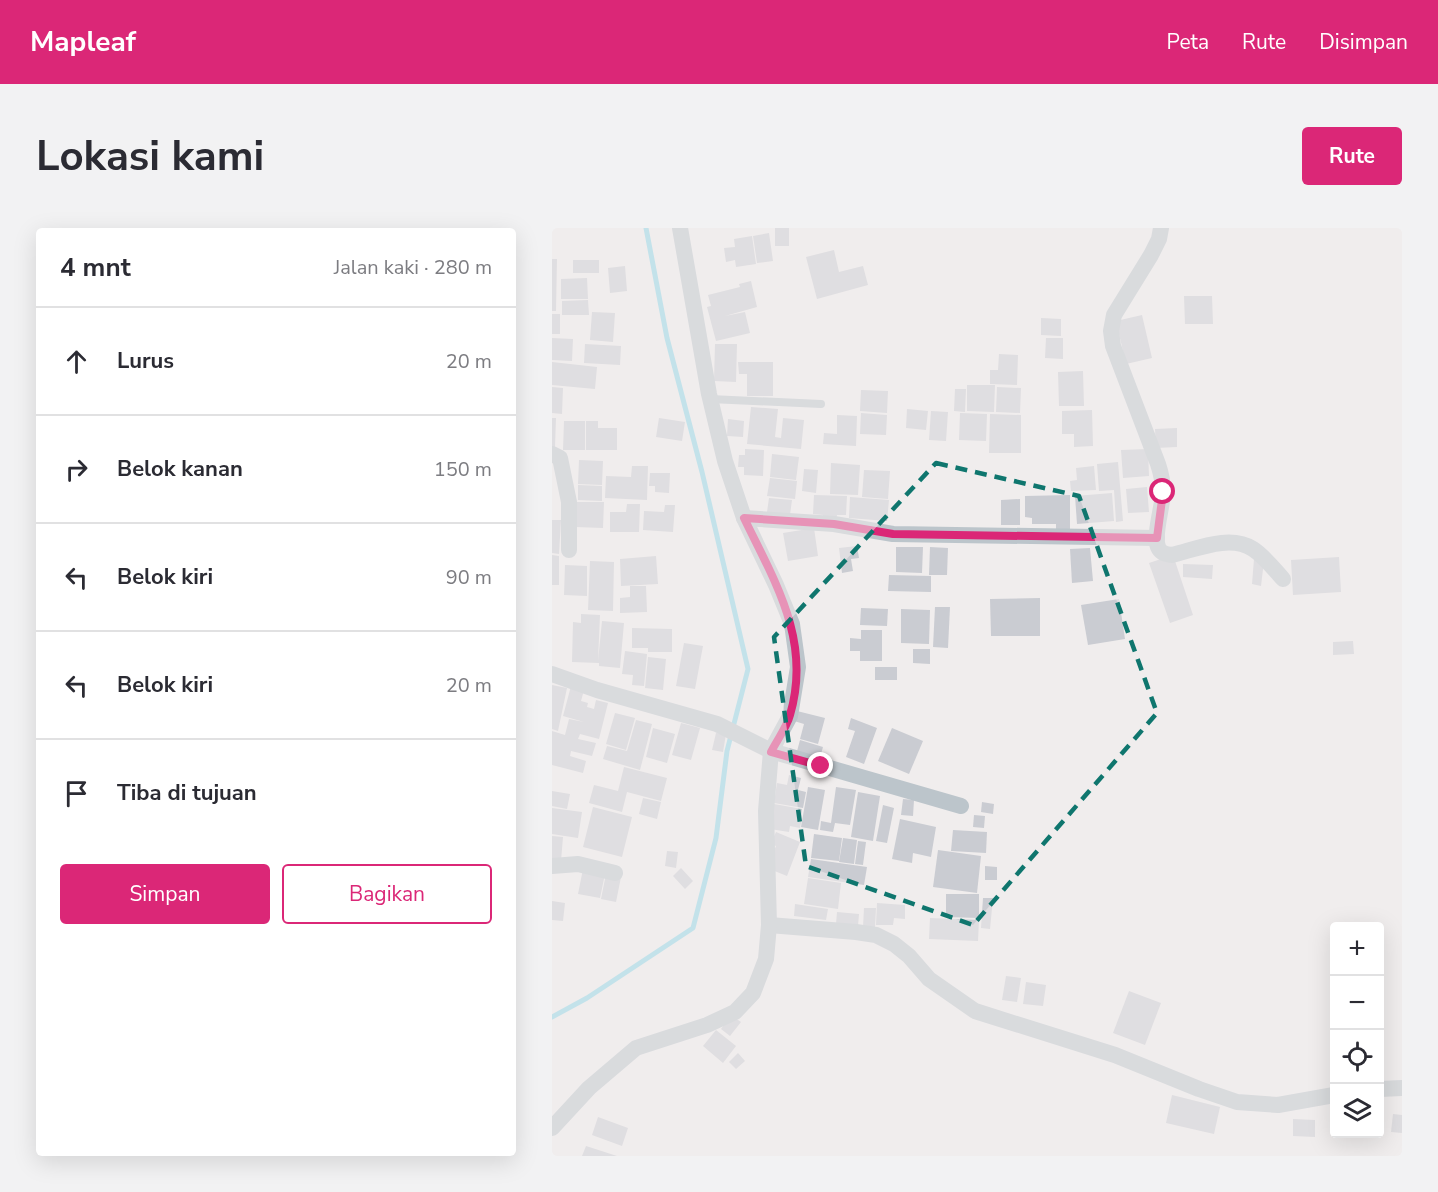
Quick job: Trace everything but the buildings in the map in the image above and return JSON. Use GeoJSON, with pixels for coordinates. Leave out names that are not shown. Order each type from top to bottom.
{"type":"FeatureCollection","features":[{"type":"Feature","properties":{"kind":"street"},"geometry":{"type":"LineString","coordinates":[[552,1128],[589,1088],[636,1048],[707,1025],[735,1012],[753,993],[766,959],[769,925],[766,811],[771,752],[790,716],[798,667],[792,624],[744,518],[725,461],[710,399],[680,228]]}},
{"type":"Feature","properties":{"kind":"street"},"geometry":{"type":"LineString","coordinates":[[1161,228],[1159,239],[1151,255],[1113,315],[1111,331],[1113,346],[1162,478],[1162,504],[1157,538],[1159,549],[1164,554],[1172,555],[1222,543],[1244,544],[1256,550],[1283,579]]}},
{"type":"Feature","properties":{"kind":"street"},"geometry":{"type":"LineString","coordinates":[[552,454],[560,458],[566,478],[569,502],[569,550]]}},
{"type":"Feature","properties":{"kind":"street"},"geometry":{"type":"LineString","coordinates":[[744,518],[834,524],[893,534],[1157,538]]}},
{"type":"Feature","properties":{"kind":"street"},"geometry":{"type":"LineString","coordinates":[[552,674],[597,690],[717,724],[771,752],[961,806]]}},
{"type":"Feature","properties":{"kind":"street"},"geometry":{"type":"LineString","coordinates":[[552,866],[578,864],[615,873]]}},
{"type":"Feature","properties":{"kind":"street"},"geometry":{"type":"LineString","coordinates":[[769,925],[876,935],[894,944],[909,956],[929,979],[975,1011],[1115,1054],[1237,1102],[1278,1105],[1330,1096]]}},
{"type":"Feature","properties":{"kind":"street"},"geometry":{"type":"LineString","coordinates":[[1384,1089],[1402,1088]]}},
{"type":"Feature","properties":{"kind":"lane"},"geometry":{"type":"LineString","coordinates":[[710,399],[821,404]]}},
{"type":"Feature","properties":{"kind":"highlighted area"},"geometry":{"type":"Polygon","coordinates":[[[936,463],[1079,496],[1157,713],[973,925],[806,866],[774,637],[936,463]]]}},
{"type":"Feature","properties":{"kind":"waterway"},"geometry":{"type":"LineString","coordinates":[[552,1017],[587,998],[693,928],[716,838],[727,751],[748,669],[702,472],[667,338],[646,228]]}},
{"type":"Feature","properties":{"kind":"route"},"geometry":{"type":"LineString","coordinates":[[821,766],[771,752],[790,716],[798,667],[792,624],[744,518],[834,524],[893,534],[1157,538],[1163,492]]}}]}
